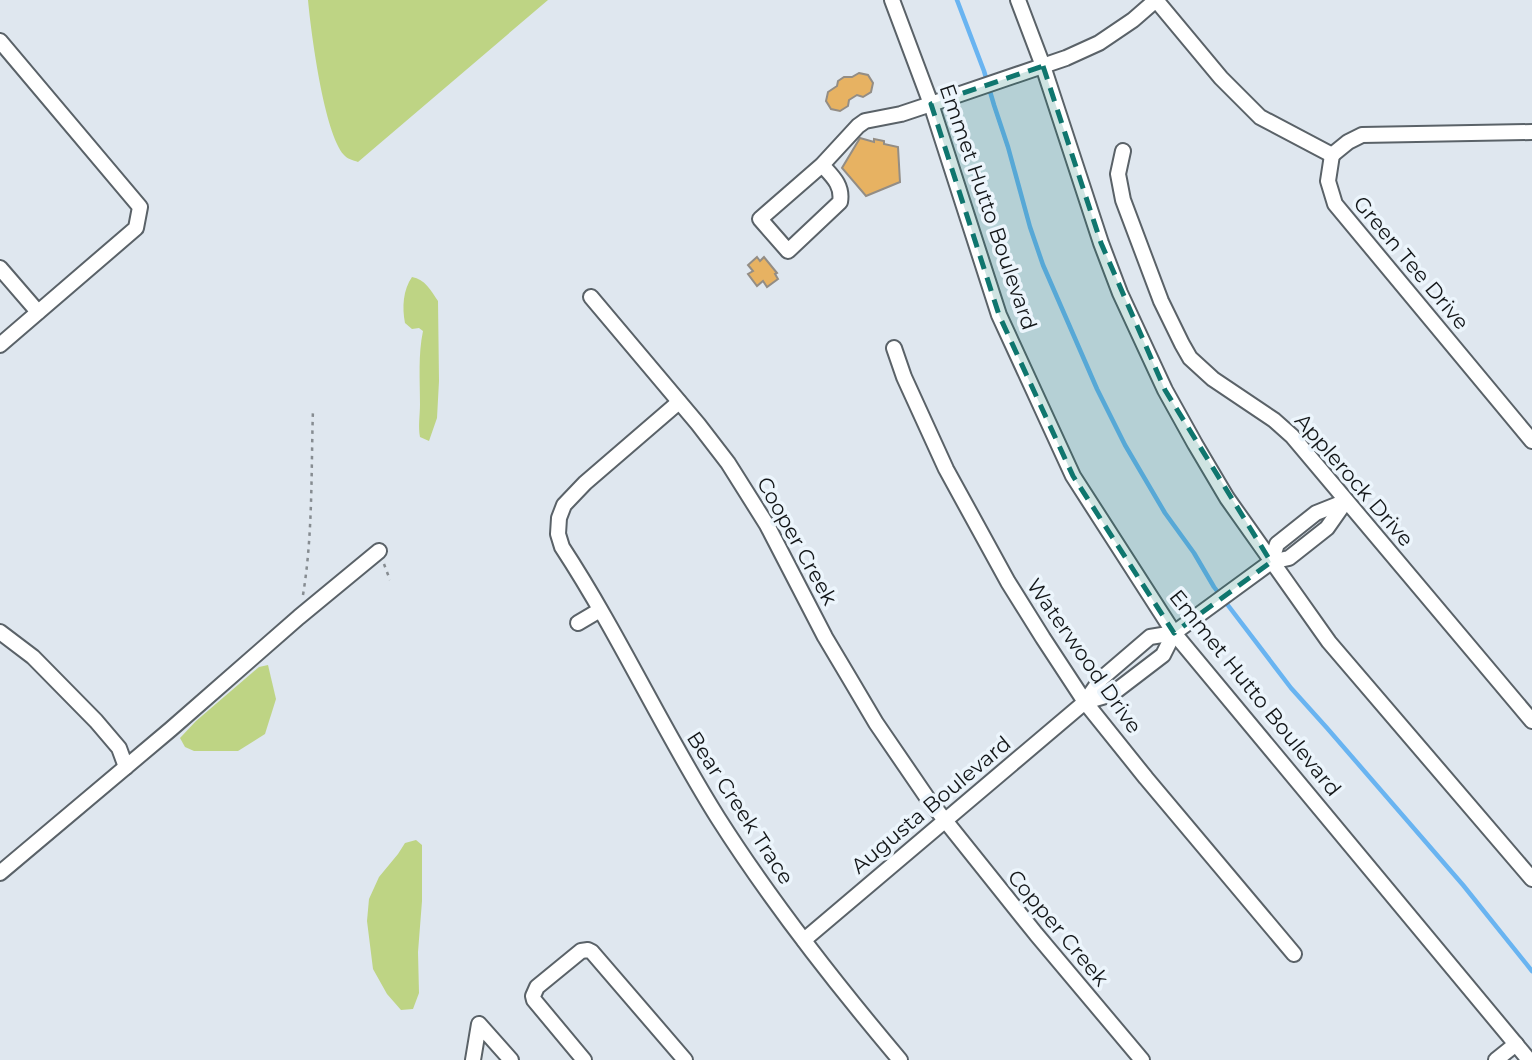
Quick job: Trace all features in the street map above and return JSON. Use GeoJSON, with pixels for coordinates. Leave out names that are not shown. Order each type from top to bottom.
{"type":"FeatureCollection","features":[{"type":"Feature","properties":{"kind":"street","name":"Emmet Hutto Boulevard"},"geometry":{"type":"LineString","coordinates":[[892,0],[932,104],[999,315],[1073,476],[1174,633],[1529,1060]]}},
{"type":"Feature","properties":{"kind":"street"},"geometry":{"type":"LineString","coordinates":[[1018,0],[1044,66],[1075,166],[1120,293],[1165,390],[1227,498],[1329,642],[1532,879]]}},
{"type":"Feature","properties":{"kind":"street"},"geometry":{"type":"LineString","coordinates":[[822,165],[841,190],[840,202],[788,251],[760,219],[822,165],[858,126],[866,121],[901,114],[1044,66],[1099,43],[1156,0],[1221,78],[1260,117],[1332,155],[1362,135],[1532,132]]}},
{"type":"Feature","properties":{"kind":"street"},"geometry":{"type":"LineString","coordinates":[[0,41],[140,207],[136,228],[0,345]]}},
{"type":"Feature","properties":{"kind":"street","name":"Applerock Drive"},"geometry":{"type":"LineString","coordinates":[[1123,151],[1118,174],[1123,200],[1161,301],[1189,358],[1213,379],[1274,420],[1292,436],[1532,721]]}},
{"type":"Feature","properties":{"kind":"street","name":"Green Tee Drive"},"geometry":{"type":"LineString","coordinates":[[1332,155],[1328,181],[1335,204],[1532,441]]}},
{"type":"Feature","properties":{"kind":"street"},"geometry":{"type":"LineString","coordinates":[[0,268],[38,312]]}},
{"type":"Feature","properties":{"kind":"street","name":"Cooper Creek"},"geometry":{"type":"LineString","coordinates":[[592,297],[728,463],[755,505],[825,637],[876,723],[944,820]]}},
{"type":"Feature","properties":{"kind":"street","name":"Waterwood Drive"},"geometry":{"type":"LineString","coordinates":[[894,348],[925,425],[975,524],[1019,601],[1085,702],[1294,954]]}},
{"type":"Feature","properties":{"kind":"street","name":"Bear Creek Trace"},"geometry":{"type":"LineString","coordinates":[[679,402],[585,483],[564,505],[559,518],[558,534],[562,547],[600,610],[666,732],[719,819],[818,961],[900,1060]]}},
{"type":"Feature","properties":{"kind":"street","name":"Augusta Boulevard"},"geometry":{"type":"LineString","coordinates":[[1085,702],[1112,694],[1163,655],[1174,633],[1205,609],[1271,562],[1289,558],[1327,528],[1346,500]]}},
{"type":"Feature","properties":{"kind":"street"},"geometry":{"type":"LineString","coordinates":[[0,873],[379,551]]}},
{"type":"Feature","properties":{"kind":"street"},"geometry":{"type":"LineString","coordinates":[[578,623],[600,610]]}},
{"type":"Feature","properties":{"kind":"street"},"geometry":{"type":"LineString","coordinates":[[0,632],[33,657],[96,722],[119,748],[126,767]]}},
{"type":"Feature","properties":{"kind":"street","name":"Augusta Boulevard"},"geometry":{"type":"LineString","coordinates":[[804,940],[1085,702],[1101,679],[1150,637],[1174,633]]}},
{"type":"Feature","properties":{"kind":"street","name":"Copper Creek"},"geometry":{"type":"LineString","coordinates":[[944,820],[1142,1060]]}},
{"type":"Feature","properties":{"kind":"street"},"geometry":{"type":"LineString","coordinates":[[584,1060],[533,996],[537,987],[585,949],[592,952],[685,1060]]}},
{"type":"Feature","properties":{"kind":"street"},"geometry":{"type":"LineString","coordinates":[[473,1060],[479,1024],[511,1060]]}},
{"type":"Feature","properties":{"kind":"street"},"geometry":{"type":"LineString","coordinates":[[1496,1060],[1516,1044]]}},
{"type":"Feature","properties":{"kind":"path"},"geometry":{"type":"LineString","coordinates":[[299,617],[307,568],[313,410]]}},
{"type":"Feature","properties":{"kind":"highlighted area"},"geometry":{"type":"Polygon","coordinates":[[[1043,66],[1101,243],[1165,390],[1271,562],[1174,633],[1073,476],[999,315],[931,104],[1043,66]]]}},
{"type":"Feature","properties":{"kind":"green space"},"geometry":{"type":"Polygon","coordinates":[[[308,0],[548,0],[358,162],[344,155],[330,126],[320,81],[308,0]]]}},
{"type":"Feature","properties":{"kind":"green space"},"geometry":{"type":"Polygon","coordinates":[[[412,277],[424,283],[438,301],[437,418],[429,441],[420,437],[419,429],[423,331],[419,328],[412,329],[405,323],[404,317],[405,293],[412,277]]]}},
{"type":"Feature","properties":{"kind":"green space"},"geometry":{"type":"Polygon","coordinates":[[[268,665],[276,699],[265,734],[238,751],[194,751],[185,747],[180,738],[196,721],[259,667],[268,665]]]}},
{"type":"Feature","properties":{"kind":"green space"},"geometry":{"type":"Polygon","coordinates":[[[416,840],[422,845],[419,993],[413,1009],[401,1010],[387,994],[373,969],[367,921],[369,899],[379,877],[405,843],[416,840]]]}},
{"type":"Feature","properties":{"kind":"building"},"geometry":{"type":"Polygon","coordinates":[[[859,73],[868,75],[873,83],[871,92],[863,97],[857,95],[840,111],[831,109],[826,101],[828,92],[844,77],[859,73]]]}},
{"type":"Feature","properties":{"kind":"building"},"geometry":{"type":"Polygon","coordinates":[[[860,138],[874,142],[874,139],[884,141],[884,144],[898,147],[900,182],[866,196],[842,168],[860,138]]]}},
{"type":"Feature","properties":{"kind":"building"},"geometry":{"type":"Polygon","coordinates":[[[757,257],[760,261],[764,257],[777,273],[775,274],[778,279],[767,287],[763,281],[757,286],[748,274],[753,271],[748,265],[757,257]]]}},
{"type":"Feature","properties":{"kind":"waterway"},"geometry":{"type":"LineString","coordinates":[[957,0],[984,71],[1043,265],[1097,389],[1125,445],[1165,513],[1214,587],[1291,688],[1463,885],[1532,971]]}}]}
